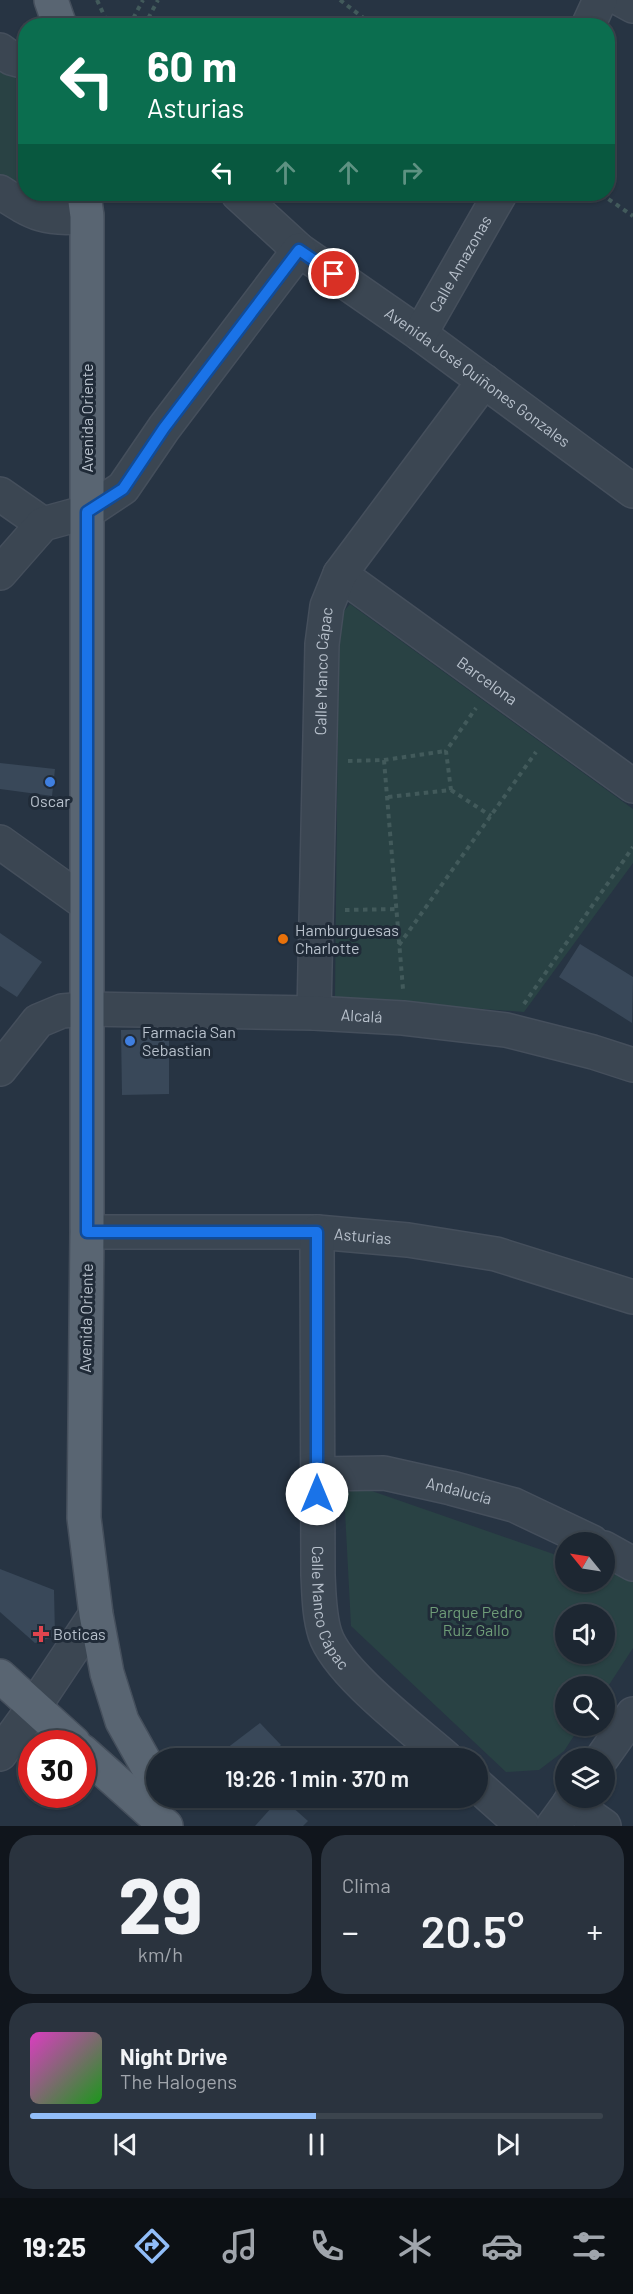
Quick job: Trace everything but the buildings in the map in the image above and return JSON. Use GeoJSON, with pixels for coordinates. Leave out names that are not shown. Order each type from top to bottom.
{"type":"FeatureCollection","features":[{"type":"Feature","properties":{"kind":"main road"},"geometry":{"type":"LineString","coordinates":[[51,0],[57,18]]}},
{"type":"Feature","properties":{"kind":"main road","name":"Avenida Oriente"},"geometry":{"type":"LineString","coordinates":[[85,205],[87,1232],[84,1518],[96,1614],[107,1673],[122,1720],[146,1764]]}},
{"type":"Feature","properties":{"kind":"main road"},"geometry":{"type":"LineString","coordinates":[[0,1676],[60,1730]]}},
{"type":"Feature","properties":{"kind":"main road"},"geometry":{"type":"LineString","coordinates":[[96,1764],[166,1826]]}},
{"type":"Feature","properties":{"kind":"main road"},"geometry":{"type":"LineString","coordinates":[[170,1808],[180,1826]]}},
{"type":"Feature","properties":{"kind":"street"},"geometry":{"type":"LineString","coordinates":[[592,18],[600,0]]}},
{"type":"Feature","properties":{"kind":"street"},"geometry":{"type":"LineString","coordinates":[[622,0],[633,6]]}},
{"type":"Feature","properties":{"kind":"street"},"geometry":{"type":"LineString","coordinates":[[0,50],[10,58],[18,60]]}},
{"type":"Feature","properties":{"kind":"street"},"geometry":{"type":"LineString","coordinates":[[0,192],[32,213],[61,219],[85,205]]}},
{"type":"Feature","properties":{"kind":"street","name":"Avenida José Quiñones Gonzales"},"geometry":{"type":"LineString","coordinates":[[246,201],[299,250],[420,334],[633,491]]}},
{"type":"Feature","properties":{"kind":"street","name":"Calle Amazonas"},"geometry":{"type":"LineString","coordinates":[[420,334],[497,201]]}},
{"type":"Feature","properties":{"kind":"street"},"geometry":{"type":"LineString","coordinates":[[0,573],[43,524],[87,512],[123,489],[164,428],[299,250]]}},
{"type":"Feature","properties":{"kind":"street","name":"Calle Manco Cápac"},"geometry":{"type":"LineString","coordinates":[[314,1013],[322,644],[327,606],[340,574],[484,381]]}},
{"type":"Feature","properties":{"kind":"street"},"geometry":{"type":"LineString","coordinates":[[0,494],[43,524]]}},
{"type":"Feature","properties":{"kind":"street","name":"Barcelona"},"geometry":{"type":"LineString","coordinates":[[340,574],[633,786]]}},
{"type":"Feature","properties":{"kind":"street"},"geometry":{"type":"LineString","coordinates":[[0,842],[85,903]]}},
{"type":"Feature","properties":{"kind":"street"},"geometry":{"type":"LineString","coordinates":[[0,1069],[38,1020],[62,1011],[86,1009]]}},
{"type":"Feature","properties":{"kind":"street","name":"Alcalá"},"geometry":{"type":"LineString","coordinates":[[86,1009],[314,1013],[403,1018],[506,1030],[633,1065]]}},
{"type":"Feature","properties":{"kind":"street","name":"Asturias"},"geometry":{"type":"LineString","coordinates":[[87,1232],[317,1232],[408,1240],[496,1254],[633,1297]]}},
{"type":"Feature","properties":{"kind":"street","name":"Calle Manco Cápac"},"geometry":{"type":"LineString","coordinates":[[317,1232],[319,1603],[325,1636],[348,1672],[435,1748]]}},
{"type":"Feature","properties":{"kind":"street","name":"Andalucía"},"geometry":{"type":"LineString","coordinates":[[317,1474],[384,1473],[451,1488],[514,1505],[571,1532]]}},
{"type":"Feature","properties":{"kind":"street"},"geometry":{"type":"LineString","coordinates":[[615,1554],[633,1564]]}},
{"type":"Feature","properties":{"kind":"street"},"geometry":{"type":"LineString","coordinates":[[0,1754],[96,1614]]}},
{"type":"Feature","properties":{"kind":"street"},"geometry":{"type":"LineString","coordinates":[[609,1748],[633,1714]]}},
{"type":"Feature","properties":{"kind":"street"},"geometry":{"type":"LineString","coordinates":[[488,1795],[523,1826]]}},
{"type":"Feature","properties":{"kind":"street"},"geometry":{"type":"LineString","coordinates":[[566,1808],[604,1826]]}},
{"type":"Feature","properties":{"kind":"path"},"geometry":{"type":"LineString","coordinates":[[97,0],[105,18]]}},
{"type":"Feature","properties":{"kind":"path"},"geometry":{"type":"LineString","coordinates":[[133,18],[143,0]]}},
{"type":"Feature","properties":{"kind":"path"},"geometry":{"type":"LineString","coordinates":[[148,18],[158,0]]}},
{"type":"Feature","properties":{"kind":"path"},"geometry":{"type":"LineString","coordinates":[[340,0],[364,18]]}},
{"type":"Feature","properties":{"kind":"path"},"geometry":{"type":"LineString","coordinates":[[611,201],[633,216]]}},
{"type":"Feature","properties":{"kind":"path"},"geometry":{"type":"LineString","coordinates":[[451,790],[446,751],[479,703]]}},
{"type":"Feature","properties":{"kind":"path"},"geometry":{"type":"LineString","coordinates":[[399,945],[540,747]]}},
{"type":"Feature","properties":{"kind":"path"},"geometry":{"type":"LineString","coordinates":[[342,762],[384,760],[446,751]]}},
{"type":"Feature","properties":{"kind":"path"},"geometry":{"type":"LineString","coordinates":[[384,760],[404,999]]}},
{"type":"Feature","properties":{"kind":"path"},"geometry":{"type":"LineString","coordinates":[[388,797],[451,790],[491,816]]}},
{"type":"Feature","properties":{"kind":"path"},"geometry":{"type":"LineString","coordinates":[[522,1007],[633,847]]}},
{"type":"Feature","properties":{"kind":"path"},"geometry":{"type":"LineString","coordinates":[[341,910],[397,909]]}},
{"type":"Feature","properties":{"kind":"green space"},"geometry":{"type":"Polygon","coordinates":[[[0,65],[18,80],[18,191],[0,185],[0,65]]]}},
{"type":"Feature","properties":{"kind":"green space"},"geometry":{"type":"Polygon","coordinates":[[[350,604],[633,809],[633,863],[524,1012],[335,998],[339,617],[350,604]]]}},
{"type":"Feature","properties":{"kind":"green space","name":"Parque Pedro Ruiz Gallo"},"geometry":{"type":"Polygon","coordinates":[[[366,1489],[555,1555],[555,1592],[615,1592],[615,1575],[633,1581],[633,1648],[615,1676],[555,1676],[555,1736],[574,1736],[566,1748],[555,1748],[555,1758],[539,1770],[506,1772],[488,1755],[488,1748],[481,1748],[351,1626],[344,1492],[366,1489]]]}},
{"type":"Feature","properties":{"kind":"place","name":"Oscar"},"geometry":{"type":"Point","coordinates":[50,782]}},
{"type":"Feature","properties":{"kind":"place","name":"Hamburguesas Charlotte"},"geometry":{"type":"Point","coordinates":[283,939]}},
{"type":"Feature","properties":{"kind":"place","name":"Farmacia San Sebastian"},"geometry":{"type":"Point","coordinates":[130,1041]}},
{"type":"Feature","properties":{"kind":"place","name":"Boticas"},"geometry":{"type":"Point","coordinates":[41,1634]}},
{"type":"Feature","properties":{"kind":"route"},"geometry":{"type":"LineString","coordinates":[[317,1494],[317,1232],[87,1232],[85,903],[87,512],[123,489],[164,428],[299,250],[334,274]]}}]}
